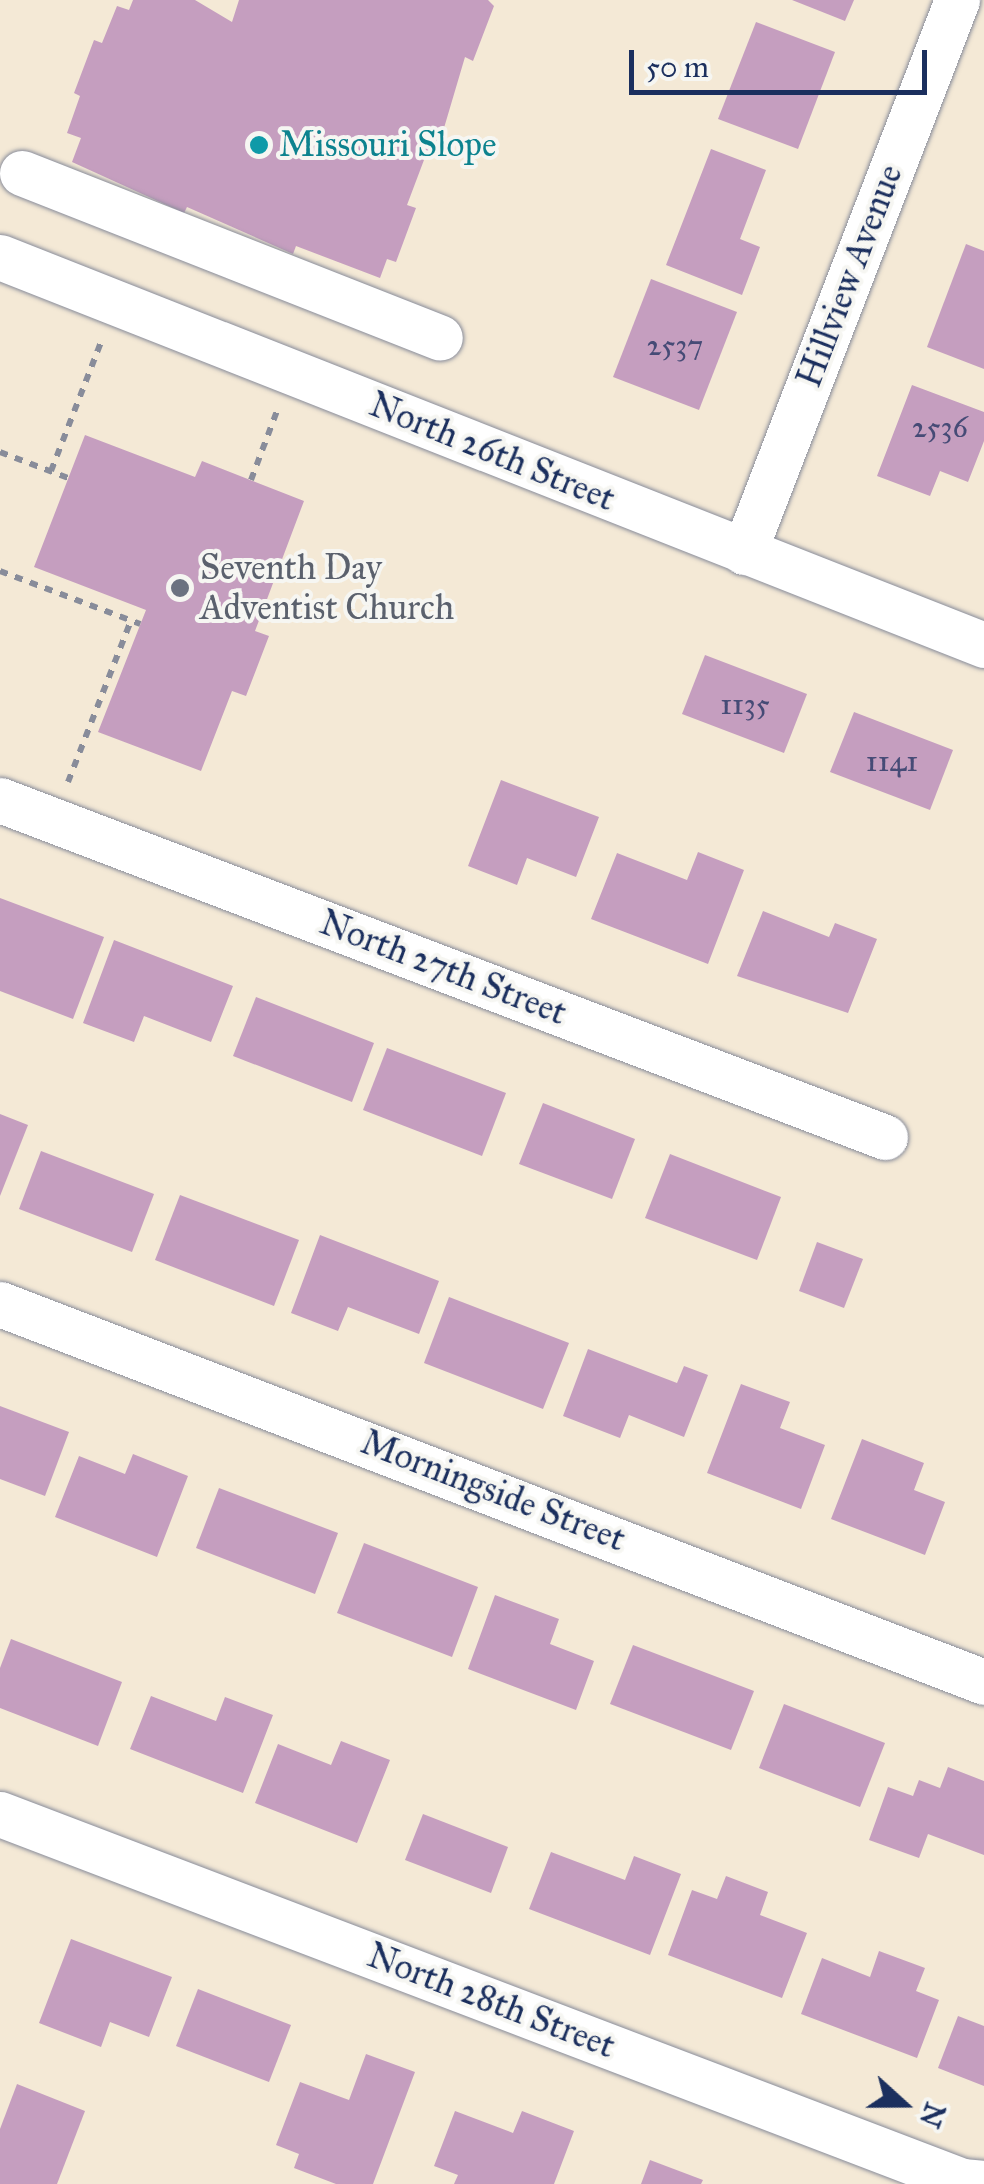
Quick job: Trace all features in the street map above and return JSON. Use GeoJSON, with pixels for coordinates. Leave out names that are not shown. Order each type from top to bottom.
{"type":"FeatureCollection","features":[{"type":"Feature","properties":{"kind":"street","name":"Hillview Avenue"},"geometry":{"type":"LineString","coordinates":[[744,552],[957,0]]}},
{"type":"Feature","properties":{"kind":"street"},"geometry":{"type":"LineString","coordinates":[[22,173],[440,338]]}},
{"type":"Feature","properties":{"kind":"street","name":"North 26th Street"},"geometry":{"type":"LineString","coordinates":[[0,257],[984,645]]}},
{"type":"Feature","properties":{"kind":"street","name":"North 27th Street"},"geometry":{"type":"LineString","coordinates":[[0,800],[885,1137]]}},
{"type":"Feature","properties":{"kind":"street","name":"Morningside Street"},"geometry":{"type":"LineString","coordinates":[[0,1304],[984,1682]]}},
{"type":"Feature","properties":{"kind":"street","name":"North 28th Street"},"geometry":{"type":"LineString","coordinates":[[4,1827],[962,2180],[984,2182]]}},
{"type":"Feature","properties":{"kind":"path"},"geometry":{"type":"LineString","coordinates":[[51,471],[116,303]]}},
{"type":"Feature","properties":{"kind":"path"},"geometry":{"type":"LineString","coordinates":[[250,480],[292,373]]}},
{"type":"Feature","properties":{"kind":"path"},"geometry":{"type":"LineString","coordinates":[[0,452],[68,478]]}},
{"type":"Feature","properties":{"kind":"path"},"geometry":{"type":"LineString","coordinates":[[0,571],[140,624]]}},
{"type":"Feature","properties":{"kind":"path"},"geometry":{"type":"LineString","coordinates":[[54,820],[131,620]]}},
{"type":"Feature","properties":{"kind":"building","name":"Missouri Slope"},"geometry":{"type":"Polygon","coordinates":[[[133,0],[195,0],[232,22],[239,0],[488,0],[494,6],[473,61],[465,57],[436,155],[427,152],[407,205],[416,208],[396,262],[387,259],[380,278],[296,246],[293,254],[187,207],[184,213],[72,162],[81,138],[67,133],[80,96],[74,93],[94,40],[102,43],[117,6],[129,10],[133,0]]]}},
{"type":"Feature","properties":{"kind":"building"},"geometry":{"type":"Polygon","coordinates":[[[792,0],[854,0],[845,21],[792,0]]]}},
{"type":"Feature","properties":{"kind":"building"},"geometry":{"type":"Polygon","coordinates":[[[756,22],[835,52],[798,149],[718,119],[756,22]]]}},
{"type":"Feature","properties":{"kind":"building"},"geometry":{"type":"Polygon","coordinates":[[[711,149],[766,170],[740,239],[760,247],[742,295],[666,265],[711,149]]]}},
{"type":"Feature","properties":{"kind":"building"},"geometry":{"type":"Polygon","coordinates":[[[966,244],[984,251],[984,369],[927,347],[966,244]]]}},
{"type":"Feature","properties":{"kind":"building"},"geometry":{"type":"Polygon","coordinates":[[[651,279],[737,312],[699,410],[613,377],[651,279]]]}},
{"type":"Feature","properties":{"kind":"building"},"geometry":{"type":"Polygon","coordinates":[[[912,385],[984,412],[984,441],[968,482],[940,471],[930,496],[877,476],[912,385]]]}},
{"type":"Feature","properties":{"kind":"building","name":"Seventh Day Adventist Church"},"geometry":{"type":"Polygon","coordinates":[[[85,435],[195,477],[202,461],[304,501],[255,631],[269,636],[246,696],[232,691],[201,771],[98,732],[146,610],[34,567],[85,435]]]}},
{"type":"Feature","properties":{"kind":"building"},"geometry":{"type":"Polygon","coordinates":[[[705,655],[807,694],[784,753],[682,714],[705,655]]]}},
{"type":"Feature","properties":{"kind":"building"},"geometry":{"type":"Polygon","coordinates":[[[854,712],[953,750],[930,810],[830,772],[854,712]]]}},
{"type":"Feature","properties":{"kind":"building"},"geometry":{"type":"Polygon","coordinates":[[[501,780],[599,817],[576,877],[527,858],[517,885],[468,866],[501,780]]]}},
{"type":"Feature","properties":{"kind":"building"},"geometry":{"type":"Polygon","coordinates":[[[698,852],[744,870],[708,964],[591,919],[617,853],[687,880],[698,852]]]}},
{"type":"Feature","properties":{"kind":"building"},"geometry":{"type":"Polygon","coordinates":[[[0,898],[104,937],[73,1019],[0,991],[0,898]]]}},
{"type":"Feature","properties":{"kind":"building"},"geometry":{"type":"Polygon","coordinates":[[[763,911],[829,937],[835,923],[877,939],[848,1013],[737,976],[763,911]]]}},
{"type":"Feature","properties":{"kind":"building"},"geometry":{"type":"Polygon","coordinates":[[[114,940],[233,986],[211,1042],[144,1016],[134,1042],[83,1023],[114,940]]]}},
{"type":"Feature","properties":{"kind":"building"},"geometry":{"type":"Polygon","coordinates":[[[256,997],[374,1043],[352,1102],[233,1056],[256,997]]]}},
{"type":"Feature","properties":{"kind":"building"},"geometry":{"type":"Polygon","coordinates":[[[387,1048],[506,1093],[482,1156],[363,1110],[387,1048]]]}},
{"type":"Feature","properties":{"kind":"building"},"geometry":{"type":"Polygon","coordinates":[[[543,1103],[635,1139],[612,1199],[519,1164],[543,1103]]]}},
{"type":"Feature","properties":{"kind":"building"},"geometry":{"type":"Polygon","coordinates":[[[0,1114],[28,1125],[0,1196],[0,1114]]]}},
{"type":"Feature","properties":{"kind":"building"},"geometry":{"type":"Polygon","coordinates":[[[41,1151],[154,1194],[132,1252],[19,1209],[41,1151]]]}},
{"type":"Feature","properties":{"kind":"building"},"geometry":{"type":"Polygon","coordinates":[[[670,1154],[781,1197],[757,1260],[645,1218],[670,1154]]]}},
{"type":"Feature","properties":{"kind":"building"},"geometry":{"type":"Polygon","coordinates":[[[180,1195],[299,1240],[274,1306],[155,1260],[180,1195]]]}},
{"type":"Feature","properties":{"kind":"building"},"geometry":{"type":"Polygon","coordinates":[[[320,1235],[439,1281],[419,1334],[348,1307],[338,1331],[291,1313],[320,1235]]]}},
{"type":"Feature","properties":{"kind":"building"},"geometry":{"type":"Polygon","coordinates":[[[817,1242],[863,1259],[844,1308],[799,1291],[817,1242]]]}},
{"type":"Feature","properties":{"kind":"building"},"geometry":{"type":"Polygon","coordinates":[[[449,1297],[569,1343],[543,1409],[424,1363],[449,1297]]]}},
{"type":"Feature","properties":{"kind":"building"},"geometry":{"type":"Polygon","coordinates":[[[588,1349],[677,1383],[684,1366],[708,1375],[684,1437],[629,1415],[620,1438],[563,1416],[588,1349]]]}},
{"type":"Feature","properties":{"kind":"building"},"geometry":{"type":"Polygon","coordinates":[[[741,1384],[790,1402],[780,1428],[825,1445],[801,1509],[707,1473],[741,1384]]]}},
{"type":"Feature","properties":{"kind":"building"},"geometry":{"type":"Polygon","coordinates":[[[0,1406],[69,1432],[45,1496],[0,1479],[0,1406]]]}},
{"type":"Feature","properties":{"kind":"building"},"geometry":{"type":"Polygon","coordinates":[[[862,1439],[924,1463],[914,1490],[945,1502],[925,1555],[831,1519],[862,1439]]]}},
{"type":"Feature","properties":{"kind":"building"},"geometry":{"type":"Polygon","coordinates":[[[133,1454],[188,1476],[157,1557],[55,1517],[79,1456],[125,1474],[133,1454]]]}},
{"type":"Feature","properties":{"kind":"building"},"geometry":{"type":"Polygon","coordinates":[[[219,1488],[338,1533],[315,1594],[196,1548],[219,1488]]]}},
{"type":"Feature","properties":{"kind":"building"},"geometry":{"type":"Polygon","coordinates":[[[364,1543],[478,1587],[452,1657],[337,1613],[364,1543]]]}},
{"type":"Feature","properties":{"kind":"building"},"geometry":{"type":"Polygon","coordinates":[[[495,1595],[559,1619],[550,1644],[594,1661],[576,1710],[468,1669],[495,1595]]]}},
{"type":"Feature","properties":{"kind":"building"},"geometry":{"type":"Polygon","coordinates":[[[11,1639],[122,1682],[98,1746],[0,1708],[0,1668],[11,1639]]]}},
{"type":"Feature","properties":{"kind":"building"},"geometry":{"type":"Polygon","coordinates":[[[633,1645],[754,1691],[731,1750],[610,1704],[633,1645]]]}},
{"type":"Feature","properties":{"kind":"building"},"geometry":{"type":"Polygon","coordinates":[[[151,1696],[216,1721],[225,1697],[273,1715],[243,1793],[130,1749],[151,1696]]]}},
{"type":"Feature","properties":{"kind":"building"},"geometry":{"type":"Polygon","coordinates":[[[784,1704],[885,1743],[860,1807],[759,1768],[784,1704]]]}},
{"type":"Feature","properties":{"kind":"building"},"geometry":{"type":"Polygon","coordinates":[[[341,1741],[390,1760],[357,1843],[255,1803],[278,1744],[331,1765],[341,1741]]]}},
{"type":"Feature","properties":{"kind":"building"},"geometry":{"type":"Polygon","coordinates":[[[948,1767],[984,1781],[984,1855],[928,1834],[919,1858],[869,1840],[888,1787],[913,1796],[919,1780],[940,1788],[948,1767]]]}},
{"type":"Feature","properties":{"kind":"building"},"geometry":{"type":"Polygon","coordinates":[[[423,1814],[508,1847],[491,1893],[405,1860],[423,1814]]]}},
{"type":"Feature","properties":{"kind":"building"},"geometry":{"type":"Polygon","coordinates":[[[551,1852],[625,1880],[634,1856],[681,1874],[650,1955],[529,1909],[551,1852]]]}},
{"type":"Feature","properties":{"kind":"building"},"geometry":{"type":"Polygon","coordinates":[[[726,1876],[768,1892],[760,1915],[807,1933],[782,1998],[668,1955],[692,1890],[717,1899],[726,1876]]]}},
{"type":"Feature","properties":{"kind":"building"},"geometry":{"type":"Polygon","coordinates":[[[71,1939],[172,1977],[149,2037],[110,2022],[101,2047],[39,2023],[71,1939]]]}},
{"type":"Feature","properties":{"kind":"building"},"geometry":{"type":"Polygon","coordinates":[[[879,1951],[925,1968],[916,1991],[939,2000],[917,2058],[801,2014],[822,1958],[870,1977],[879,1951]]]}},
{"type":"Feature","properties":{"kind":"building"},"geometry":{"type":"Polygon","coordinates":[[[198,1989],[291,2025],[269,2082],[176,2046],[198,1989]]]}},
{"type":"Feature","properties":{"kind":"building"},"geometry":{"type":"Polygon","coordinates":[[[958,2016],[984,2026],[984,2086],[938,2068],[958,2016]]]}},
{"type":"Feature","properties":{"kind":"building"},"geometry":{"type":"Polygon","coordinates":[[[366,2054],[415,2072],[373,2184],[336,2184],[294,2168],[299,2154],[276,2145],[300,2082],[349,2100],[366,2054]]]}},
{"type":"Feature","properties":{"kind":"building"},"geometry":{"type":"Polygon","coordinates":[[[17,2084],[85,2111],[57,2184],[0,2184],[0,2129],[17,2084]]]}},
{"type":"Feature","properties":{"kind":"building"},"geometry":{"type":"Polygon","coordinates":[[[455,2111],[513,2133],[522,2111],[574,2131],[554,2184],[454,2184],[458,2175],[434,2166],[455,2111]]]}},
{"type":"Feature","properties":{"kind":"building"},"geometry":{"type":"Polygon","coordinates":[[[650,2160],[703,2180],[701,2184],[641,2184],[650,2160]]]}},
{"type":"Feature","properties":{"kind":"place","name":"Missouri Slope"},"geometry":{"type":"Point","coordinates":[259,145]}},
{"type":"Feature","properties":{"kind":"place","name":"Seventh Day Adventist Church"},"geometry":{"type":"Point","coordinates":[180,588]}}]}
